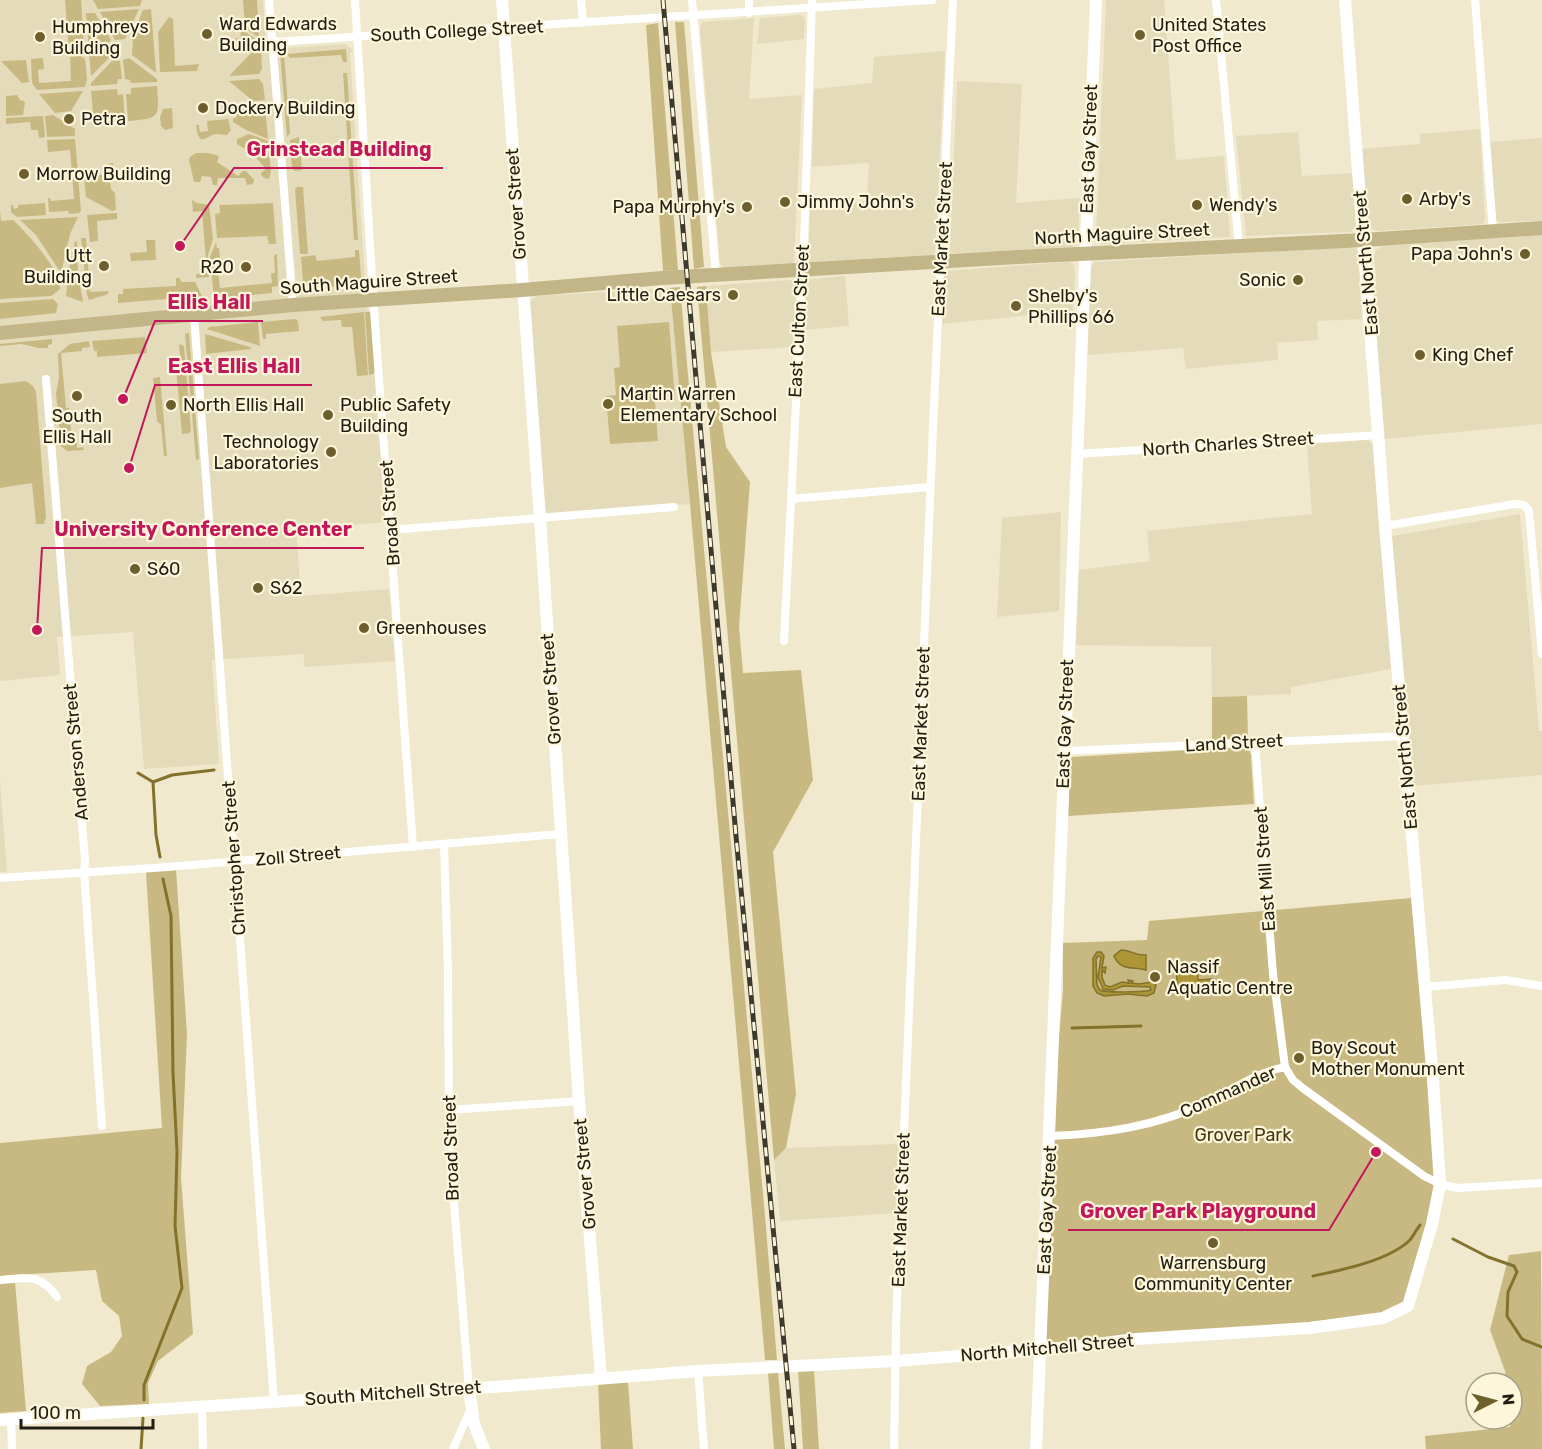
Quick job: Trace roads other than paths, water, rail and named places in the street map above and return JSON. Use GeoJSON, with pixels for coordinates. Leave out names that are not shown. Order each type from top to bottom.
{"type":"FeatureCollection","features":[{"type":"Feature","properties":{"kind":"main road","name":"North Maguire Street"},"geometry":{"type":"LineString","coordinates":[[710,275],[1364,240],[1542,228]]}},
{"type":"Feature","properties":{"kind":"main road","name":"South Maguire Street"},"geometry":{"type":"LineString","coordinates":[[0,333],[373,298],[522,290],[710,275]]}},
{"type":"Feature","properties":{"kind":"street"},"geometry":{"type":"LineString","coordinates":[[269,0],[293,305]]}},
{"type":"Feature","properties":{"kind":"street","name":"Broad Street"},"geometry":{"type":"LineString","coordinates":[[355,0],[373,298],[413,847]]}},
{"type":"Feature","properties":{"kind":"street","name":"Grover Street"},"geometry":{"type":"LineString","coordinates":[[502,0],[579,1101],[602,1377]]}},
{"type":"Feature","properties":{"kind":"street"},"geometry":{"type":"LineString","coordinates":[[581,0],[583,23]]}},
{"type":"Feature","properties":{"kind":"street"},"geometry":{"type":"LineString","coordinates":[[692,0],[710,275]]}},
{"type":"Feature","properties":{"kind":"street"},"geometry":{"type":"LineString","coordinates":[[749,0],[749,13]]}},
{"type":"Feature","properties":{"kind":"street","name":"South College Street"},"geometry":{"type":"LineString","coordinates":[[273,42],[749,13],[812,4],[932,0]]}},
{"type":"Feature","properties":{"kind":"street","name":"East Market Street"},"geometry":{"type":"LineString","coordinates":[[894,1449],[930,487],[953,0]]}},
{"type":"Feature","properties":{"kind":"street","name":"East Gay Street"},"geometry":{"type":"LineString","coordinates":[[1036,1449],[1096,0]]}},
{"type":"Feature","properties":{"kind":"street"},"geometry":{"type":"LineString","coordinates":[[1216,0],[1239,246]]}},
{"type":"Feature","properties":{"kind":"street","name":"East North Street"},"geometry":{"type":"LineString","coordinates":[[1310,1328],[1383,1318],[1408,1306],[1432,1224],[1440,1184],[1385,526],[1346,0]]}},
{"type":"Feature","properties":{"kind":"street"},"geometry":{"type":"LineString","coordinates":[[1475,0],[1493,231]]}},
{"type":"Feature","properties":{"kind":"street","name":"East Culton Street"},"geometry":{"type":"LineString","coordinates":[[784,641],[804,244],[812,4]]}},
{"type":"Feature","properties":{"kind":"street","name":"Christopher Street"},"geometry":{"type":"LineString","coordinates":[[194,315],[274,1401]]}},
{"type":"Feature","properties":{"kind":"street","name":"Anderson Street"},"geometry":{"type":"LineString","coordinates":[[46,379],[85,860],[102,1126]]}},
{"type":"Feature","properties":{"kind":"street","name":"North Charles Street"},"geometry":{"type":"LineString","coordinates":[[1077,454],[1379,435]]}},
{"type":"Feature","properties":{"kind":"street"},"geometry":{"type":"LineString","coordinates":[[791,499],[930,487]]}},
{"type":"Feature","properties":{"kind":"street"},"geometry":{"type":"LineString","coordinates":[[1385,526],[1515,504],[1527,507],[1542,654]]}},
{"type":"Feature","properties":{"kind":"street"},"geometry":{"type":"LineString","coordinates":[[391,530],[674,507]]}},
{"type":"Feature","properties":{"kind":"street","name":"Land Street"},"geometry":{"type":"LineString","coordinates":[[1065,752],[1403,736]]}},
{"type":"Feature","properties":{"kind":"street","name":"East Mill Street"},"geometry":{"type":"LineString","coordinates":[[1255,742],[1268,928],[1285,1067]]}},
{"type":"Feature","properties":{"kind":"street","name":"Zoll Street"},"geometry":{"type":"LineString","coordinates":[[0,878],[560,834]]}},
{"type":"Feature","properties":{"kind":"street","name":"Broad Street"},"geometry":{"type":"LineString","coordinates":[[444,844],[453,1202],[471,1408],[483,1449]]}},
{"type":"Feature","properties":{"kind":"street"},"geometry":{"type":"LineString","coordinates":[[1425,987],[1506,980],[1542,986]]}},
{"type":"Feature","properties":{"kind":"street","name":"Commander"},"geometry":{"type":"LineString","coordinates":[[1050,1136],[1115,1132],[1154,1123],[1206,1102],[1259,1074],[1285,1067],[1293,1080],[1304,1089],[1424,1176],[1440,1184]]}},
{"type":"Feature","properties":{"kind":"street"},"geometry":{"type":"LineString","coordinates":[[449,1110],[579,1101]]}},
{"type":"Feature","properties":{"kind":"street"},"geometry":{"type":"LineString","coordinates":[[1440,1184],[1458,1188],[1542,1183]]}},
{"type":"Feature","properties":{"kind":"street"},"geometry":{"type":"LineString","coordinates":[[0,1280],[31,1278],[40,1280],[50,1286],[57,1297]]}},
{"type":"Feature","properties":{"kind":"street","name":"North Mitchell Street"},"geometry":{"type":"LineString","coordinates":[[785,1366],[896,1361],[1136,1340],[1310,1328]]}},
{"type":"Feature","properties":{"kind":"street","name":"South Mitchell Street"},"geometry":{"type":"LineString","coordinates":[[5,1420],[785,1366]]}},
{"type":"Feature","properties":{"kind":"street"},"geometry":{"type":"LineString","coordinates":[[698,1371],[704,1449]]}},
{"type":"Feature","properties":{"kind":"street"},"geometry":{"type":"LineString","coordinates":[[202,1408],[203,1449]]}},
{"type":"Feature","properties":{"kind":"street"},"geometry":{"type":"LineString","coordinates":[[453,1449],[471,1408]]}},
{"type":"Feature","properties":{"kind":"street"},"geometry":{"type":"LineString","coordinates":[[5,1420],[12,1449]]}},
{"type":"Feature","properties":{"kind":"waterway"},"geometry":{"type":"LineString","coordinates":[[160,857],[156,835],[153,782],[172,775],[214,770]]}},
{"type":"Feature","properties":{"kind":"waterway"},"geometry":{"type":"LineString","coordinates":[[138,773],[153,782]]}},
{"type":"Feature","properties":{"kind":"waterway"},"geometry":{"type":"LineString","coordinates":[[144,1400],[144,1385],[182,1288],[175,1226],[177,1152],[173,1073],[171,916],[163,879]]}},
{"type":"Feature","properties":{"kind":"waterway"},"geometry":{"type":"LineString","coordinates":[[1072,1028],[1141,1026]]}},
{"type":"Feature","properties":{"kind":"waterway"},"geometry":{"type":"LineString","coordinates":[[1313,1276],[1364,1264],[1389,1254],[1409,1241],[1420,1225]]}},
{"type":"Feature","properties":{"kind":"waterway"},"geometry":{"type":"LineString","coordinates":[[1453,1239],[1488,1257],[1514,1266],[1517,1272],[1508,1292],[1507,1316],[1522,1339],[1542,1347]]}},
{"type":"Feature","properties":{"kind":"waterway"},"geometry":{"type":"LineString","coordinates":[[141,1449],[143,1418]]}},
{"type":"Feature","properties":{"kind":"railway"},"geometry":{"type":"LineString","coordinates":[[663,0],[736,836],[794,1449]]}},
{"type":"Feature","properties":{"kind":"place","name":"Ward Edwards Building"},"geometry":{"type":"Point","coordinates":[207,34]}},
{"type":"Feature","properties":{"kind":"place","name":"United States Post Office"},"geometry":{"type":"Point","coordinates":[1140,35]}},
{"type":"Feature","properties":{"kind":"place","name":"Humphreys Building"},"geometry":{"type":"Point","coordinates":[40,37]}},
{"type":"Feature","properties":{"kind":"place","name":"Dockery Building"},"geometry":{"type":"Point","coordinates":[203,108]}},
{"type":"Feature","properties":{"kind":"place","name":"Petra"},"geometry":{"type":"Point","coordinates":[69,119]}},
{"type":"Feature","properties":{"kind":"place","name":"Morrow Building"},"geometry":{"type":"Point","coordinates":[24,174]}},
{"type":"Feature","properties":{"kind":"place","name":"Arby's"},"geometry":{"type":"Point","coordinates":[1407,199]}},
{"type":"Feature","properties":{"kind":"place","name":"Jimmy John's"},"geometry":{"type":"Point","coordinates":[785,202]}},
{"type":"Feature","properties":{"kind":"place","name":"Wendy's"},"geometry":{"type":"Point","coordinates":[1197,205]}},
{"type":"Feature","properties":{"kind":"place","name":"Papa Murphy's"},"geometry":{"type":"Point","coordinates":[747,207]}},
{"type":"Feature","properties":{"kind":"place","name":"Grinstead Building"},"geometry":{"type":"Point","coordinates":[180,246]}},
{"type":"Feature","properties":{"kind":"place","name":"Papa John's"},"geometry":{"type":"Point","coordinates":[1525,254]}},
{"type":"Feature","properties":{"kind":"place","name":"Utt Building"},"geometry":{"type":"Point","coordinates":[104,266]}},
{"type":"Feature","properties":{"kind":"place","name":"R20"},"geometry":{"type":"Point","coordinates":[246,267]}},
{"type":"Feature","properties":{"kind":"place","name":"Sonic"},"geometry":{"type":"Point","coordinates":[1298,280]}},
{"type":"Feature","properties":{"kind":"place","name":"Little Caesars"},"geometry":{"type":"Point","coordinates":[733,295]}},
{"type":"Feature","properties":{"kind":"place","name":"Shelby's Phillips 66"},"geometry":{"type":"Point","coordinates":[1016,306]}},
{"type":"Feature","properties":{"kind":"place","name":"King Chef"},"geometry":{"type":"Point","coordinates":[1420,355]}},
{"type":"Feature","properties":{"kind":"place","name":"South Ellis Hall"},"geometry":{"type":"Point","coordinates":[77,396]}},
{"type":"Feature","properties":{"kind":"place","name":"Ellis Hall"},"geometry":{"type":"Point","coordinates":[123,399]}},
{"type":"Feature","properties":{"kind":"place","name":"Martin Warren Elementary School"},"geometry":{"type":"Point","coordinates":[608,404]}},
{"type":"Feature","properties":{"kind":"place","name":"North Ellis Hall"},"geometry":{"type":"Point","coordinates":[171,405]}},
{"type":"Feature","properties":{"kind":"place","name":"Public Safety Building"},"geometry":{"type":"Point","coordinates":[328,415]}},
{"type":"Feature","properties":{"kind":"place","name":"Technology Laboratories"},"geometry":{"type":"Point","coordinates":[331,452]}},
{"type":"Feature","properties":{"kind":"place","name":"East Ellis Hall"},"geometry":{"type":"Point","coordinates":[129,468]}},
{"type":"Feature","properties":{"kind":"place","name":"S60"},"geometry":{"type":"Point","coordinates":[135,569]}},
{"type":"Feature","properties":{"kind":"place","name":"S62"},"geometry":{"type":"Point","coordinates":[258,588]}},
{"type":"Feature","properties":{"kind":"place","name":"Greenhouses"},"geometry":{"type":"Point","coordinates":[364,628]}},
{"type":"Feature","properties":{"kind":"place","name":"University Conference Center"},"geometry":{"type":"Point","coordinates":[37,630]}},
{"type":"Feature","properties":{"kind":"place","name":"Nassif Aquatic Centre"},"geometry":{"type":"Point","coordinates":[1155,977]}},
{"type":"Feature","properties":{"kind":"place","name":"Boy Scout Mother Monument"},"geometry":{"type":"Point","coordinates":[1299,1058]}},
{"type":"Feature","properties":{"kind":"place","name":"Grover Park Playground"},"geometry":{"type":"Point","coordinates":[1376,1152]}},
{"type":"Feature","properties":{"kind":"place","name":"Warrensburg Community Center"},"geometry":{"type":"Point","coordinates":[1213,1243]}},
{"type":"Feature","properties":{"kind":"park label","name":"Grover Park"},"geometry":{"type":"Point","coordinates":[1243,1135]}}]}
